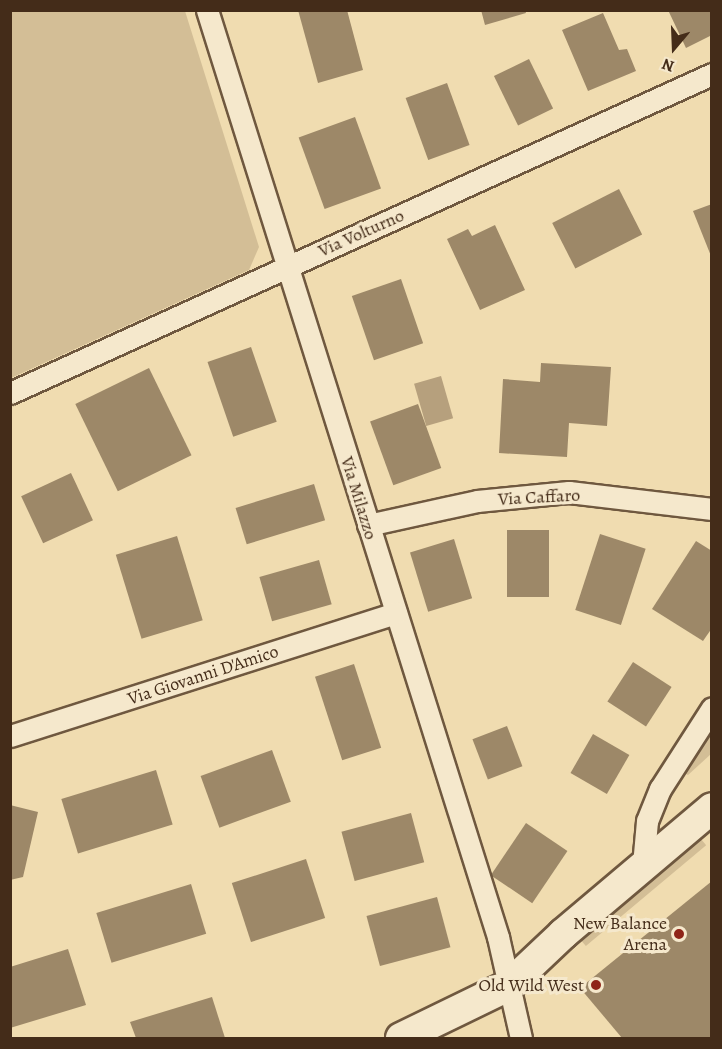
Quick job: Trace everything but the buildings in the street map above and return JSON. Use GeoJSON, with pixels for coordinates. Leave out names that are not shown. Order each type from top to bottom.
{"type":"FeatureCollection","features":[{"type":"Feature","properties":{"kind":"street","name":"Via Milazzo"},"geometry":{"type":"LineString","coordinates":[[207,10],[498,937],[521,1038]]}},
{"type":"Feature","properties":{"kind":"street","name":"Via Volturno"},"geometry":{"type":"LineString","coordinates":[[10,393],[711,74]]}},
{"type":"Feature","properties":{"kind":"street","name":"Via Caffaro"},"geometry":{"type":"LineString","coordinates":[[368,525],[477,501],[569,492],[711,509]]}},
{"type":"Feature","properties":{"kind":"street","name":"Via Giovanni D'Amico"},"geometry":{"type":"LineString","coordinates":[[10,736],[396,613]]}},
{"type":"Feature","properties":{"kind":"street"},"geometry":{"type":"LineString","coordinates":[[643,865],[647,821],[660,789],[711,708]]}},
{"type":"Feature","properties":{"kind":"street"},"geometry":{"type":"LineString","coordinates":[[402,1038],[508,986],[643,865],[711,808]]}},
{"type":"Feature","properties":{"kind":"shaded area"},"geometry":{"type":"Polygon","coordinates":[[[10,11],[185,11],[259,247],[249,270],[11,378],[10,11]]]}},
{"type":"Feature","properties":{"kind":"shaded area"},"geometry":{"type":"Polygon","coordinates":[[[441,376],[453,418],[426,426],[414,384],[441,376]]]}},
{"type":"Feature","properties":{"kind":"shaded area"},"geometry":{"type":"Polygon","coordinates":[[[711,731],[711,754],[688,775],[684,773],[711,731]]]}},
{"type":"Feature","properties":{"kind":"shaded area"},"geometry":{"type":"Polygon","coordinates":[[[701,839],[706,845],[586,946],[581,940],[701,839]]]}},
{"type":"Feature","properties":{"kind":"place","name":"New Balance Arena"},"geometry":{"type":"Point","coordinates":[679,934]}},
{"type":"Feature","properties":{"kind":"place","name":"Old Wild West"},"geometry":{"type":"Point","coordinates":[596,985]}}]}
